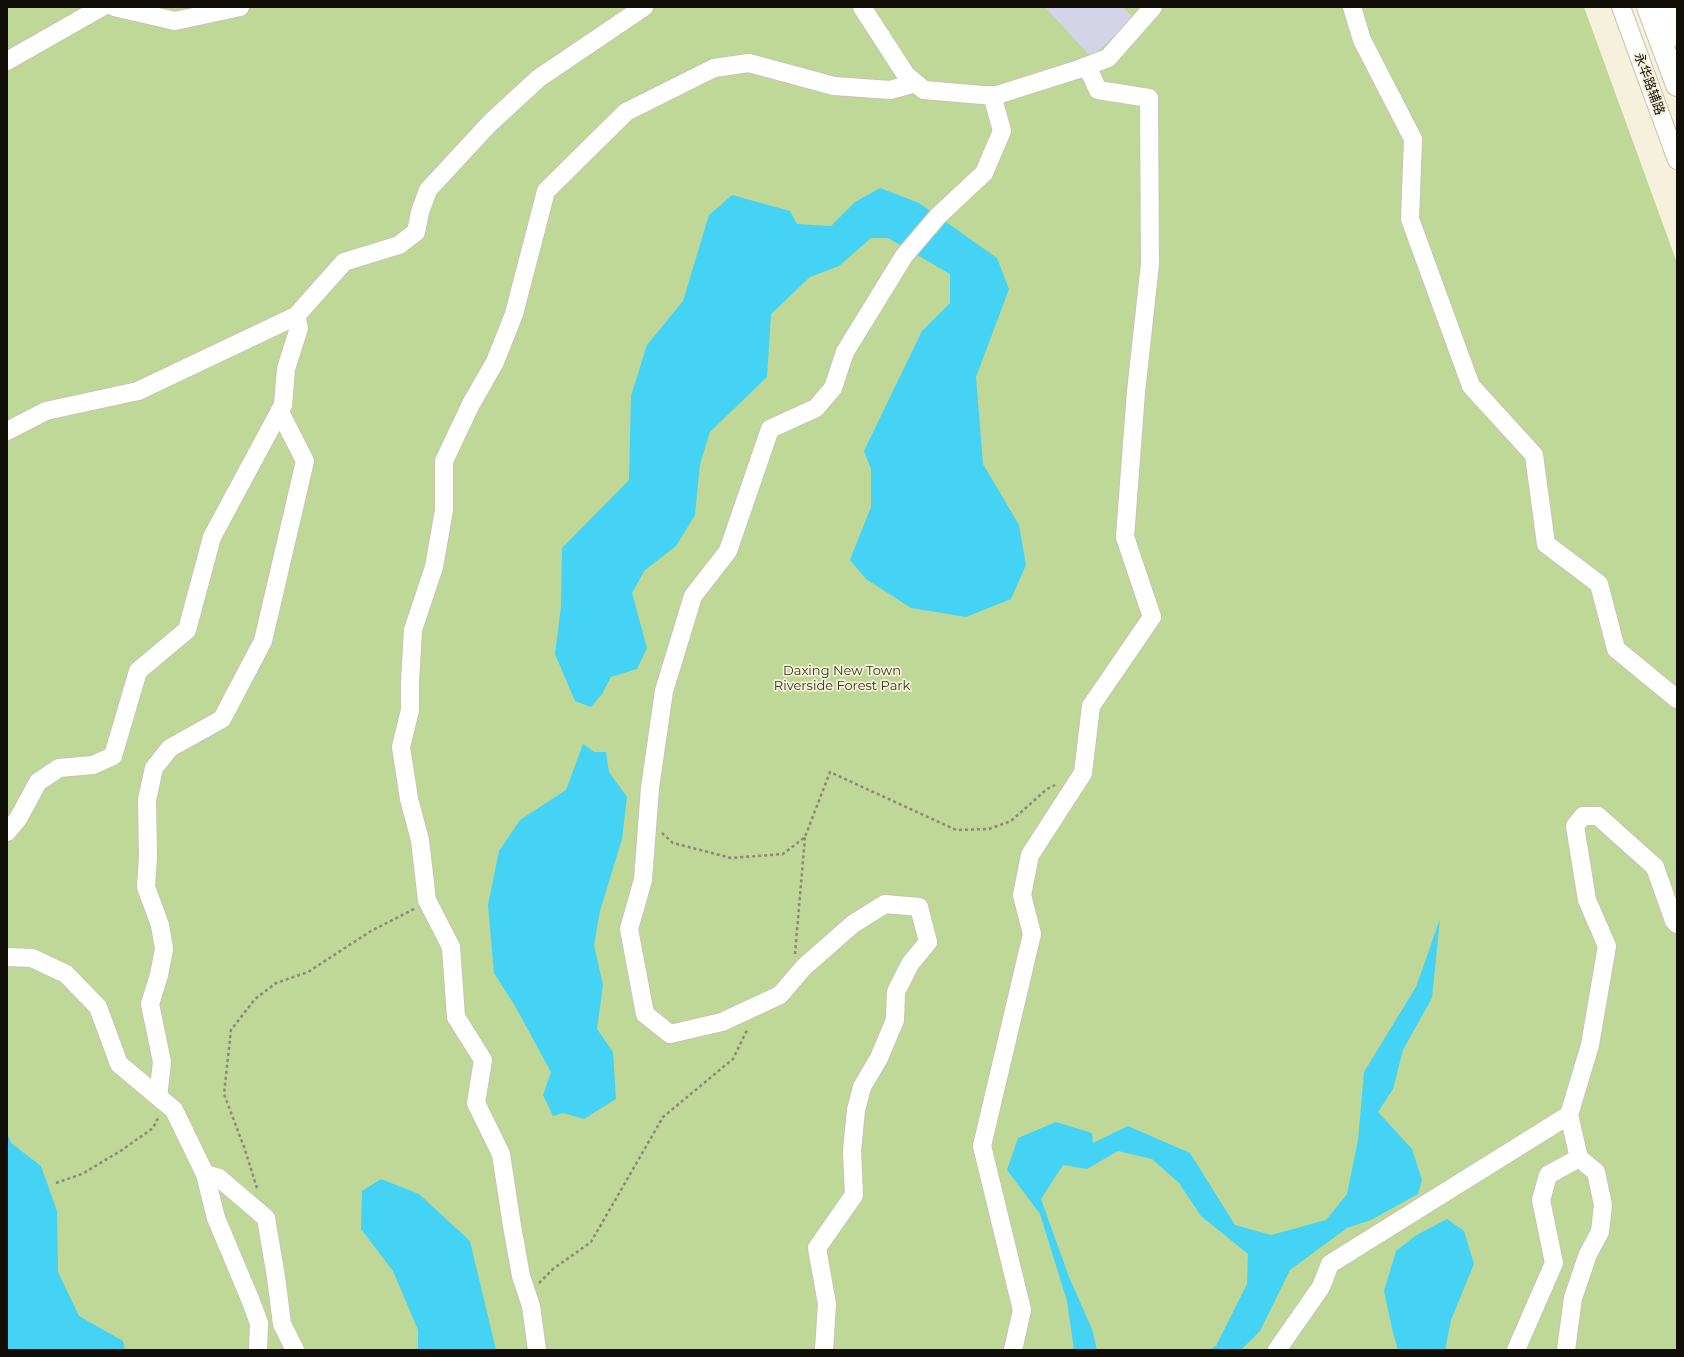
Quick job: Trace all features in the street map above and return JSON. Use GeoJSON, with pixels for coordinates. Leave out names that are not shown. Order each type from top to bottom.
{"type":"FeatureCollection","features":[{"type":"Feature","properties":{"kind":"main road"},"geometry":{"type":"LineString","coordinates":[[1648,7],[1677,85]]}},
{"type":"Feature","properties":{"kind":"main road"},"geometry":{"type":"LineString","coordinates":[[1667,7],[1677,35]]}},
{"type":"Feature","properties":{"kind":"street"},"geometry":{"type":"LineString","coordinates":[[7,61],[102,7]]}},
{"type":"Feature","properties":{"kind":"street"},"geometry":{"type":"LineString","coordinates":[[114,7],[175,21],[240,7]]}},
{"type":"Feature","properties":{"kind":"street"},"geometry":{"type":"LineString","coordinates":[[7,432],[46,411],[138,391],[296,316],[344,262],[399,245],[416,232],[420,212],[428,190],[490,122],[539,78],[644,7]]}},
{"type":"Feature","properties":{"kind":"street"},"geometry":{"type":"LineString","coordinates":[[862,7],[906,75],[924,90],[992,96],[1108,58],[1153,7]]}},
{"type":"Feature","properties":{"kind":"street"},"geometry":{"type":"LineString","coordinates":[[1352,7],[1362,40],[1413,139],[1410,219],[1471,386],[1534,455],[1546,544],[1599,584],[1616,649],[1677,699]]}},
{"type":"Feature","properties":{"kind":"street","name":"永华路辅路"},"geometry":{"type":"LineString","coordinates":[[1621,7],[1677,160]]}},
{"type":"Feature","properties":{"kind":"street"},"geometry":{"type":"LineString","coordinates":[[537,1350],[531,1306],[521,1276],[501,1154],[476,1103],[483,1060],[456,1017],[451,947],[427,898],[420,840],[409,799],[401,747],[410,710],[410,682],[414,630],[434,567],[444,510],[444,461],[471,404],[495,362],[514,314],[546,192],[626,112],[714,68],[749,63],[834,86],[890,90],[916,83]]}},
{"type":"Feature","properties":{"kind":"street"},"geometry":{"type":"LineString","coordinates":[[1013,1350],[1022,1310],[982,1146],[1032,934],[1022,895],[1030,854],[1083,773],[1091,706],[1152,617],[1125,538],[1136,392],[1150,264],[1149,98],[1098,90],[1087,66]]}},
{"type":"Feature","properties":{"kind":"street"},"geometry":{"type":"LineString","coordinates":[[824,1350],[827,1304],[817,1248],[854,1195],[852,1150],[856,1110],[862,1087],[879,1058],[895,1020],[896,992],[910,964],[928,942],[919,907],[885,904],[853,924],[804,967],[780,995],[722,1022],[670,1034],[645,1014],[629,929],[643,880],[648,807],[664,690],[693,596],[728,551],[770,429],[816,408],[833,388],[845,352],[904,256],[938,216],[984,173],[1002,131],[992,96]]}},
{"type":"Feature","properties":{"kind":"street"},"geometry":{"type":"LineString","coordinates":[[7,832],[18,818],[38,782],[59,768],[93,765],[113,756],[138,671],[187,630],[212,537],[283,405],[286,369],[299,328],[296,316]]}},
{"type":"Feature","properties":{"kind":"street"},"geometry":{"type":"LineString","coordinates":[[162,1100],[162,1062],[150,1004],[159,975],[164,949],[160,925],[146,886],[148,856],[147,800],[154,768],[170,748],[222,719],[263,641],[305,461],[280,412]]}},
{"type":"Feature","properties":{"kind":"street"},"geometry":{"type":"LineString","coordinates":[[1566,1350],[1574,1298],[1588,1254],[1600,1232],[1603,1205],[1596,1172],[1579,1158],[1569,1115],[1590,1045],[1607,946],[1587,900],[1575,826],[1583,816],[1598,816],[1655,867],[1674,921],[1677,924]]}},
{"type":"Feature","properties":{"kind":"street"},"geometry":{"type":"LineString","coordinates":[[7,957],[32,958],[66,974],[98,1007],[119,1064],[174,1110],[205,1174],[216,1218],[259,1323],[258,1350]]}},
{"type":"Feature","properties":{"kind":"street"},"geometry":{"type":"LineString","coordinates":[[1277,1350],[1321,1287],[1330,1264],[1569,1115]]}},
{"type":"Feature","properties":{"kind":"street"},"geometry":{"type":"LineString","coordinates":[[1516,1350],[1554,1263],[1541,1200],[1548,1175],[1579,1158]]}},
{"type":"Feature","properties":{"kind":"street"},"geometry":{"type":"LineString","coordinates":[[205,1174],[219,1178],[266,1218],[282,1324],[295,1350]]}},
{"type":"Feature","properties":{"kind":"path"},"geometry":{"type":"LineString","coordinates":[[792,981],[805,837],[830,772],[956,830],[989,830],[1011,820],[1047,789],[1083,773]]}},
{"type":"Feature","properties":{"kind":"path"},"geometry":{"type":"LineString","coordinates":[[648,807],[654,826],[673,843],[732,858],[783,854],[805,837]]}},
{"type":"Feature","properties":{"kind":"path"},"geometry":{"type":"LineString","coordinates":[[257,1190],[244,1147],[224,1094],[230,1030],[254,999],[276,983],[308,972],[371,931],[411,912],[427,898]]}},
{"type":"Feature","properties":{"kind":"path"},"geometry":{"type":"LineString","coordinates":[[527,1294],[553,1269],[591,1242],[663,1117],[733,1058],[756,1006]]}},
{"type":"Feature","properties":{"kind":"path"},"geometry":{"type":"LineString","coordinates":[[56,1183],[82,1174],[122,1150],[153,1128],[162,1100]]}},
{"type":"Feature","properties":{"kind":"green space","name":"Daxing New Town Riverside Forest Park"},"geometry":{"type":"Polygon","coordinates":[[[7,7],[1584,7],[1677,263],[1677,1350],[7,1350],[7,7]]]}},
{"type":"Feature","properties":{"kind":"water"},"geometry":{"type":"Polygon","coordinates":[[[880,188],[919,203],[997,258],[1009,289],[976,377],[983,464],[1019,525],[1026,565],[1011,599],[966,617],[911,608],[866,579],[850,560],[871,507],[871,469],[864,451],[922,331],[950,303],[950,274],[888,238],[871,238],[839,266],[810,277],[771,314],[767,377],[710,432],[700,464],[695,515],[676,546],[645,570],[632,593],[647,648],[637,669],[611,677],[602,694],[591,707],[575,701],[555,654],[561,606],[562,548],[629,480],[631,396],[647,345],[683,301],[709,215],[732,195],[790,211],[797,224],[831,226],[855,202],[880,188]]]}},
{"type":"Feature","properties":{"kind":"water"},"geometry":{"type":"Polygon","coordinates":[[[583,744],[594,752],[606,752],[609,772],[627,797],[622,839],[600,911],[594,945],[603,985],[597,1029],[613,1052],[616,1099],[584,1119],[563,1113],[553,1116],[543,1095],[551,1072],[515,1006],[494,973],[488,905],[499,851],[520,820],[566,790],[583,744]]]}},
{"type":"Feature","properties":{"kind":"water"},"geometry":{"type":"Polygon","coordinates":[[[1440,919],[1432,998],[1403,1050],[1393,1089],[1378,1112],[1412,1149],[1422,1180],[1418,1194],[1371,1220],[1347,1228],[1290,1270],[1260,1331],[1241,1350],[1209,1350],[1216,1346],[1247,1284],[1248,1254],[1201,1216],[1179,1183],[1152,1159],[1118,1151],[1087,1169],[1063,1165],[1041,1199],[1069,1277],[1092,1329],[1097,1350],[1074,1350],[1067,1301],[1040,1214],[1007,1170],[1018,1138],[1056,1122],[1092,1133],[1093,1143],[1128,1126],[1190,1153],[1235,1225],[1271,1235],[1326,1220],[1347,1194],[1358,1140],[1364,1072],[1416,987],[1440,919]]]}},
{"type":"Feature","properties":{"kind":"water"},"geometry":{"type":"Polygon","coordinates":[[[7,1133],[11,1143],[41,1166],[57,1211],[58,1272],[79,1316],[123,1341],[125,1350],[7,1350],[7,1133]]]}},
{"type":"Feature","properties":{"kind":"water"},"geometry":{"type":"Polygon","coordinates":[[[381,1179],[419,1194],[470,1241],[496,1350],[418,1350],[418,1330],[393,1271],[361,1229],[362,1191],[381,1179]]]}},
{"type":"Feature","properties":{"kind":"water"},"geometry":{"type":"Polygon","coordinates":[[[1447,1219],[1464,1231],[1474,1264],[1451,1320],[1445,1350],[1398,1350],[1384,1291],[1396,1251],[1415,1236],[1447,1219]]]}},
{"type":"Feature","properties":{"kind":"building"},"geometry":{"type":"Polygon","coordinates":[[[1045,7],[1123,7],[1134,19],[1091,57],[1045,7]]]}}]}
